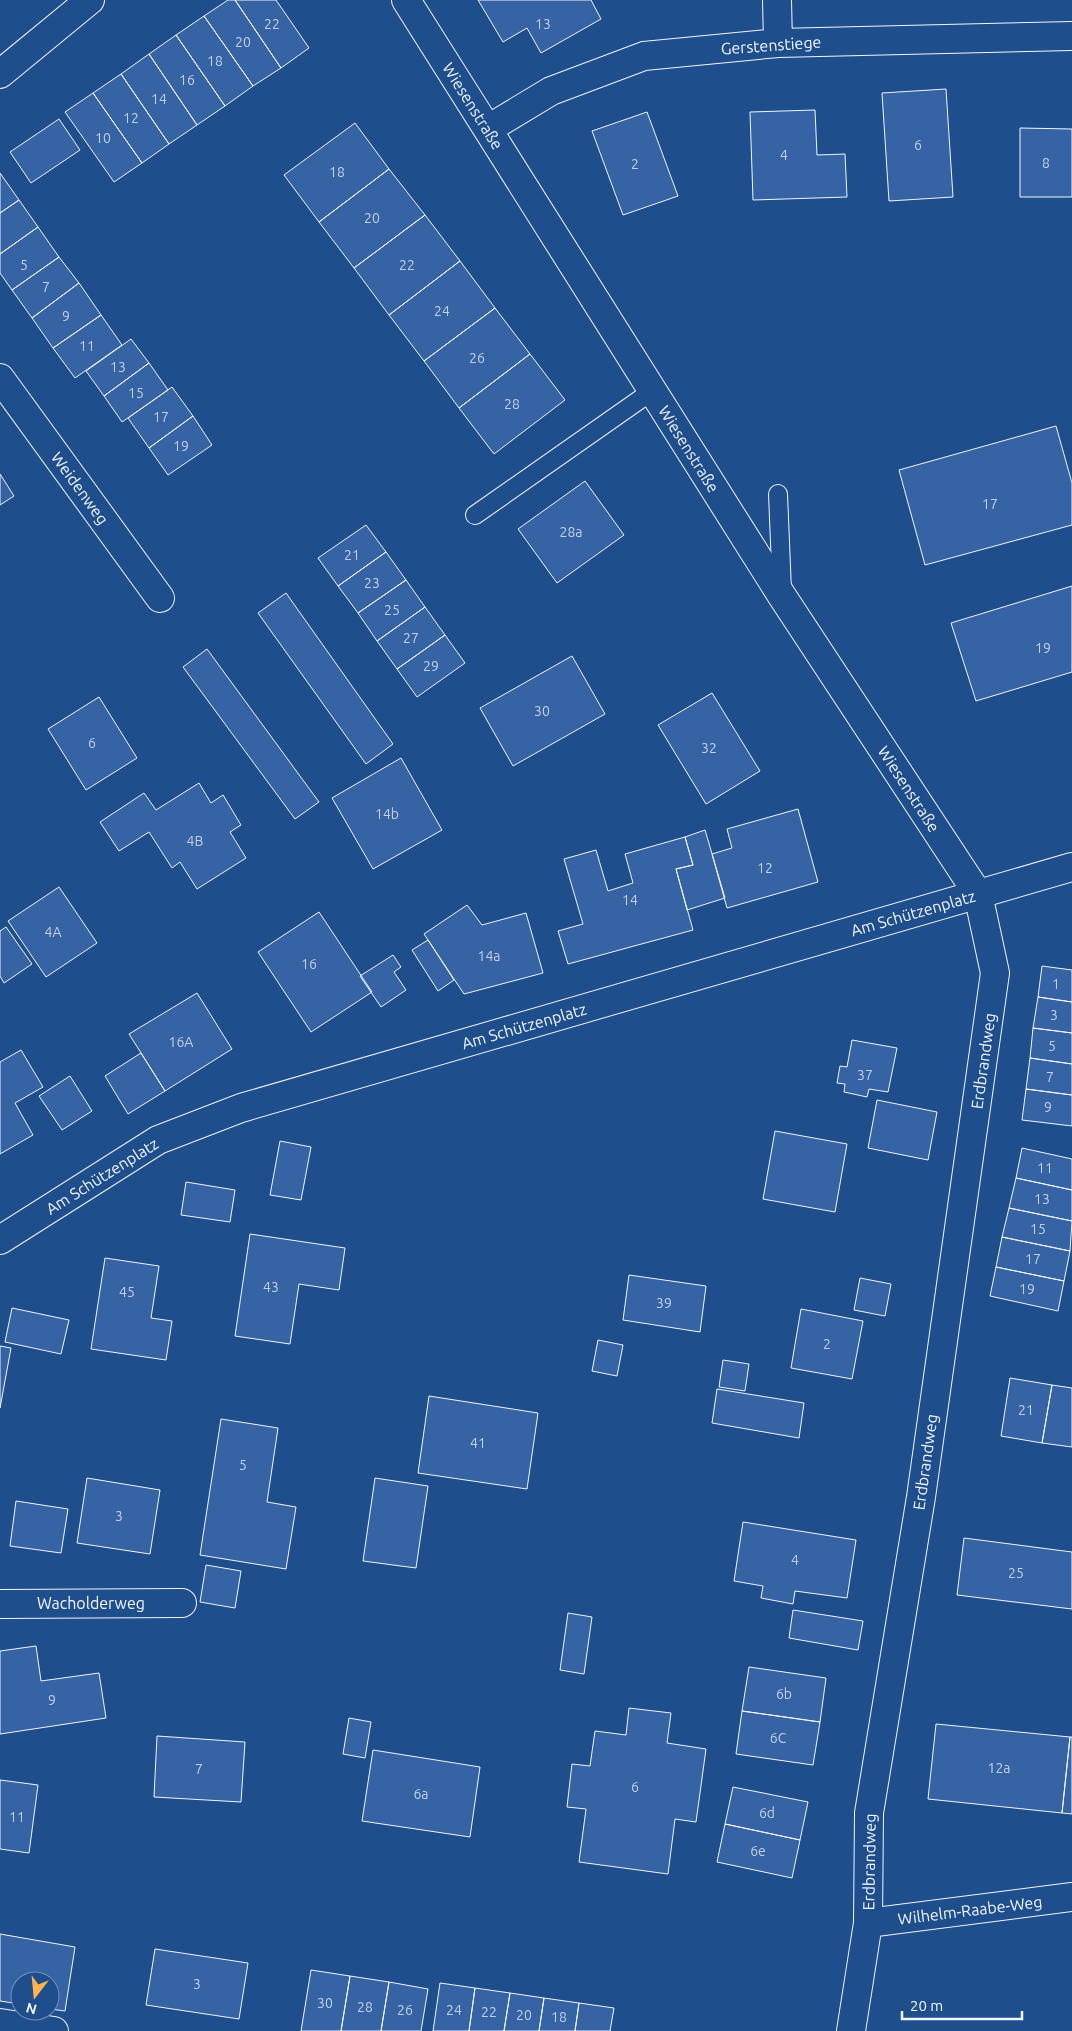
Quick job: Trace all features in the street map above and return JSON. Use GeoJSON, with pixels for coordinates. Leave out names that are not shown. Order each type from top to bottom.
{"type":"FeatureCollection","features":[{"type":"Feature","properties":{"kind":"street"},"geometry":{"type":"LineString","coordinates":[[0,74],[90,0]]}},
{"type":"Feature","properties":{"kind":"street","name":"Wiesenstraße"},"geometry":{"type":"LineString","coordinates":[[406,0],[782,596],[978,894]]}},
{"type":"Feature","properties":{"kind":"street"},"geometry":{"type":"LineString","coordinates":[[776,0],[778,43]]}},
{"type":"Feature","properties":{"kind":"street","name":"Gerstenstiege"},"geometry":{"type":"LineString","coordinates":[[488,129],[551,91],[644,56],[778,43],[1072,36]]}},
{"type":"Feature","properties":{"kind":"street","name":"Weidenweg"},"geometry":{"type":"LineString","coordinates":[[0,378],[160,598]]}},
{"type":"Feature","properties":{"kind":"street","name":"Am Schützenplatz"},"geometry":{"type":"LineString","coordinates":[[0,1240],[158,1140],[241,1108],[1072,866]]}},
{"type":"Feature","properties":{"kind":"street","name":"Erdbrandweg"},"geometry":{"type":"LineString","coordinates":[[851,2031],[868,1923],[869,1813],[922,1487],[995,973],[978,894]]}},
{"type":"Feature","properties":{"kind":"street","name":"Wacholderweg"},"geometry":{"type":"LineString","coordinates":[[0,1604],[182,1603]]}},
{"type":"Feature","properties":{"kind":"street","name":"Wilhelm-Raabe-Weg"},"geometry":{"type":"LineString","coordinates":[[868,1923],[1072,1897]]}},
{"type":"Feature","properties":{"kind":"street"},"geometry":{"type":"LineString","coordinates":[[0,2023],[54,2031]]}},
{"type":"Feature","properties":{"kind":"lane"},"geometry":{"type":"LineString","coordinates":[[475,515],[652,391]]}},
{"type":"Feature","properties":{"kind":"lane"},"geometry":{"type":"LineString","coordinates":[[778,494],[782,596]]}},
{"type":"Feature","properties":{"kind":"building"},"geometry":{"type":"Polygon","coordinates":[[[228,0],[235,0],[281,68],[253,86],[204,16],[228,0]]]}},
{"type":"Feature","properties":{"kind":"building"},"geometry":{"type":"Polygon","coordinates":[[[235,0],[276,0],[309,48],[281,68],[235,0]]]}},
{"type":"Feature","properties":{"kind":"building"},"geometry":{"type":"Polygon","coordinates":[[[478,0],[591,0],[601,19],[541,53],[527,28],[503,42],[478,0]]]}},
{"type":"Feature","properties":{"kind":"building"},"geometry":{"type":"Polygon","coordinates":[[[204,16],[253,86],[225,106],[176,35],[204,16]]]}},
{"type":"Feature","properties":{"kind":"building"},"geometry":{"type":"Polygon","coordinates":[[[176,35],[225,106],[197,125],[149,54],[176,35]]]}},
{"type":"Feature","properties":{"kind":"building"},"geometry":{"type":"Polygon","coordinates":[[[149,54],[197,125],[169,144],[121,74],[149,54]]]}},
{"type":"Feature","properties":{"kind":"building"},"geometry":{"type":"Polygon","coordinates":[[[121,74],[169,144],[142,163],[93,93],[121,74]]]}},
{"type":"Feature","properties":{"kind":"building"},"geometry":{"type":"Polygon","coordinates":[[[946,89],[953,197],[889,201],[882,93],[946,89]]]}},
{"type":"Feature","properties":{"kind":"building"},"geometry":{"type":"Polygon","coordinates":[[[93,93],[142,163],[114,182],[65,112],[93,93]]]}},
{"type":"Feature","properties":{"kind":"building"},"geometry":{"type":"Polygon","coordinates":[[[815,110],[817,155],[845,154],[847,197],[753,200],[750,112],[815,110]]]}},
{"type":"Feature","properties":{"kind":"building"},"geometry":{"type":"Polygon","coordinates":[[[647,112],[678,196],[623,215],[592,131],[647,112]]]}},
{"type":"Feature","properties":{"kind":"building"},"geometry":{"type":"Polygon","coordinates":[[[59,119],[80,150],[31,183],[10,152],[59,119]]]}},
{"type":"Feature","properties":{"kind":"building"},"geometry":{"type":"Polygon","coordinates":[[[355,123],[389,169],[319,222],[284,175],[355,123]]]}},
{"type":"Feature","properties":{"kind":"building"},"geometry":{"type":"Polygon","coordinates":[[[1020,128],[1072,129],[1072,197],[1020,197],[1020,128]]]}},
{"type":"Feature","properties":{"kind":"building"},"geometry":{"type":"Polygon","coordinates":[[[389,169],[425,215],[354,268],[319,222],[389,169]]]}},
{"type":"Feature","properties":{"kind":"building"},"geometry":{"type":"Polygon","coordinates":[[[0,173],[19,200],[0,213],[0,173]]]}},
{"type":"Feature","properties":{"kind":"building"},"geometry":{"type":"Polygon","coordinates":[[[19,200],[38,227],[0,254],[0,213],[19,200]]]}},
{"type":"Feature","properties":{"kind":"building"},"geometry":{"type":"Polygon","coordinates":[[[425,215],[460,261],[389,315],[354,268],[425,215]]]}},
{"type":"Feature","properties":{"kind":"building"},"geometry":{"type":"Polygon","coordinates":[[[38,227],[59,257],[12,290],[0,273],[0,254],[38,227]]]}},
{"type":"Feature","properties":{"kind":"building"},"geometry":{"type":"Polygon","coordinates":[[[59,257],[79,283],[32,318],[12,290],[59,257]]]}},
{"type":"Feature","properties":{"kind":"building"},"geometry":{"type":"Polygon","coordinates":[[[460,261],[495,308],[424,361],[389,315],[460,261]]]}},
{"type":"Feature","properties":{"kind":"building"},"geometry":{"type":"Polygon","coordinates":[[[79,283],[101,315],[53,348],[32,318],[79,283]]]}},
{"type":"Feature","properties":{"kind":"building"},"geometry":{"type":"Polygon","coordinates":[[[495,308],[530,354],[459,408],[424,361],[495,308]]]}},
{"type":"Feature","properties":{"kind":"building"},"geometry":{"type":"Polygon","coordinates":[[[101,315],[122,345],[75,378],[53,348],[101,315]]]}},
{"type":"Feature","properties":{"kind":"building"},"geometry":{"type":"Polygon","coordinates":[[[131,339],[149,363],[104,396],[86,371],[131,339]]]}},
{"type":"Feature","properties":{"kind":"building"},"geometry":{"type":"Polygon","coordinates":[[[530,354],[565,400],[494,454],[459,408],[530,354]]]}},
{"type":"Feature","properties":{"kind":"building"},"geometry":{"type":"Polygon","coordinates":[[[149,363],[168,390],[122,422],[104,396],[149,363]]]}},
{"type":"Feature","properties":{"kind":"building"},"geometry":{"type":"Polygon","coordinates":[[[172,387],[193,416],[149,448],[128,418],[172,387]]]}},
{"type":"Feature","properties":{"kind":"building"},"geometry":{"type":"Polygon","coordinates":[[[193,416],[212,445],[168,475],[149,448],[193,416]]]}},
{"type":"Feature","properties":{"kind":"building"},"geometry":{"type":"Polygon","coordinates":[[[1056,426],[1072,483],[1072,525],[925,565],[899,470],[1056,426]]]}},
{"type":"Feature","properties":{"kind":"building"},"geometry":{"type":"Polygon","coordinates":[[[0,474],[14,496],[0,505],[0,474]]]}},
{"type":"Feature","properties":{"kind":"building"},"geometry":{"type":"Polygon","coordinates":[[[585,481],[624,535],[557,583],[518,529],[585,481]]]}},
{"type":"Feature","properties":{"kind":"building"},"geometry":{"type":"Polygon","coordinates":[[[366,525],[386,552],[338,586],[318,558],[366,525]]]}},
{"type":"Feature","properties":{"kind":"building"},"geometry":{"type":"Polygon","coordinates":[[[386,552],[406,580],[358,613],[338,586],[386,552]]]}},
{"type":"Feature","properties":{"kind":"building"},"geometry":{"type":"Polygon","coordinates":[[[406,580],[425,607],[377,641],[358,613],[406,580]]]}},
{"type":"Feature","properties":{"kind":"building"},"geometry":{"type":"Polygon","coordinates":[[[1072,586],[1072,672],[976,701],[951,623],[1072,586]]]}},
{"type":"Feature","properties":{"kind":"building"},"geometry":{"type":"Polygon","coordinates":[[[286,593],[393,744],[366,764],[258,613],[286,593]]]}},
{"type":"Feature","properties":{"kind":"building"},"geometry":{"type":"Polygon","coordinates":[[[425,607],[445,635],[397,669],[377,641],[425,607]]]}},
{"type":"Feature","properties":{"kind":"building"},"geometry":{"type":"Polygon","coordinates":[[[445,635],[465,663],[417,697],[397,669],[445,635]]]}},
{"type":"Feature","properties":{"kind":"building"},"geometry":{"type":"Polygon","coordinates":[[[207,649],[319,802],[295,819],[183,667],[207,649]]]}},
{"type":"Feature","properties":{"kind":"building"},"geometry":{"type":"Polygon","coordinates":[[[572,656],[605,714],[513,766],[480,708],[572,656]]]}},
{"type":"Feature","properties":{"kind":"building"},"geometry":{"type":"Polygon","coordinates":[[[712,693],[760,771],[706,804],[658,725],[712,693]]]}},
{"type":"Feature","properties":{"kind":"building"},"geometry":{"type":"Polygon","coordinates":[[[99,697],[137,758],[86,790],[48,729],[99,697]]]}},
{"type":"Feature","properties":{"kind":"building"},"geometry":{"type":"Polygon","coordinates":[[[401,758],[442,830],[373,869],[332,798],[401,758]]]}},
{"type":"Feature","properties":{"kind":"building"},"geometry":{"type":"Polygon","coordinates":[[[199,783],[211,803],[223,795],[241,825],[230,832],[246,858],[197,889],[180,862],[172,868],[149,832],[119,851],[100,822],[144,793],[156,810],[199,783]]]}},
{"type":"Feature","properties":{"kind":"building"},"geometry":{"type":"Polygon","coordinates":[[[798,809],[818,882],[727,908],[712,854],[732,848],[727,829],[798,809]]]}},
{"type":"Feature","properties":{"kind":"building"},"geometry":{"type":"Polygon","coordinates":[[[705,830],[725,898],[687,910],[676,869],[693,865],[685,837],[705,830]]]}},
{"type":"Feature","properties":{"kind":"building"},"geometry":{"type":"Polygon","coordinates":[[[685,837],[693,865],[676,869],[693,930],[568,964],[558,931],[583,924],[564,859],[596,850],[608,891],[633,883],[625,854],[685,837]]]}},
{"type":"Feature","properties":{"kind":"building"},"geometry":{"type":"Polygon","coordinates":[[[59,887],[97,943],[46,977],[8,921],[59,887]]]}},
{"type":"Feature","properties":{"kind":"building"},"geometry":{"type":"Polygon","coordinates":[[[467,905],[482,925],[526,913],[543,973],[464,994],[424,934],[467,905]]]}},
{"type":"Feature","properties":{"kind":"building"},"geometry":{"type":"Polygon","coordinates":[[[319,912],[372,992],[311,1032],[258,952],[319,912]]]}},
{"type":"Feature","properties":{"kind":"building"},"geometry":{"type":"Polygon","coordinates":[[[6,927],[32,964],[4,983],[0,976],[0,931],[6,927]]]}},
{"type":"Feature","properties":{"kind":"building"},"geometry":{"type":"Polygon","coordinates":[[[428,940],[454,980],[438,991],[412,950],[428,940]]]}},
{"type":"Feature","properties":{"kind":"building"},"geometry":{"type":"Polygon","coordinates":[[[393,955],[401,967],[394,972],[406,990],[381,1007],[360,976],[393,955]]]}},
{"type":"Feature","properties":{"kind":"building"},"geometry":{"type":"Polygon","coordinates":[[[1042,966],[1072,970],[1072,1002],[1038,997],[1042,966]]]}},
{"type":"Feature","properties":{"kind":"building"},"geometry":{"type":"Polygon","coordinates":[[[197,993],[232,1049],[165,1091],[129,1034],[197,993]]]}},
{"type":"Feature","properties":{"kind":"building"},"geometry":{"type":"Polygon","coordinates":[[[1038,997],[1072,1002],[1072,1033],[1033,1028],[1038,997]]]}},
{"type":"Feature","properties":{"kind":"building"},"geometry":{"type":"Polygon","coordinates":[[[1033,1028],[1072,1033],[1072,1064],[1030,1058],[1033,1028]]]}},
{"type":"Feature","properties":{"kind":"building"},"geometry":{"type":"Polygon","coordinates":[[[852,1040],[897,1048],[888,1092],[869,1089],[867,1097],[844,1092],[845,1084],[837,1083],[840,1066],[847,1067],[852,1040]]]}},
{"type":"Feature","properties":{"kind":"building"},"geometry":{"type":"Polygon","coordinates":[[[21,1050],[43,1087],[15,1103],[33,1135],[0,1154],[0,1062],[21,1050]]]}},
{"type":"Feature","properties":{"kind":"building"},"geometry":{"type":"Polygon","coordinates":[[[141,1053],[165,1091],[128,1114],[105,1076],[141,1053]]]}},
{"type":"Feature","properties":{"kind":"building"},"geometry":{"type":"Polygon","coordinates":[[[1030,1058],[1072,1064],[1072,1095],[1026,1089],[1030,1058]]]}},
{"type":"Feature","properties":{"kind":"building"},"geometry":{"type":"Polygon","coordinates":[[[70,1076],[92,1111],[62,1130],[39,1096],[70,1076]]]}},
{"type":"Feature","properties":{"kind":"building"},"geometry":{"type":"Polygon","coordinates":[[[1026,1089],[1072,1095],[1072,1126],[1022,1120],[1026,1089]]]}},
{"type":"Feature","properties":{"kind":"building"},"geometry":{"type":"Polygon","coordinates":[[[877,1100],[937,1112],[928,1160],[868,1148],[877,1100]]]}},
{"type":"Feature","properties":{"kind":"building"},"geometry":{"type":"Polygon","coordinates":[[[775,1131],[847,1144],[835,1212],[763,1199],[775,1131]]]}},
{"type":"Feature","properties":{"kind":"building"},"geometry":{"type":"Polygon","coordinates":[[[280,1141],[311,1147],[301,1200],[270,1195],[280,1141]]]}},
{"type":"Feature","properties":{"kind":"building"},"geometry":{"type":"Polygon","coordinates":[[[1022,1148],[1072,1159],[1072,1190],[1016,1178],[1022,1148]]]}},
{"type":"Feature","properties":{"kind":"building"},"geometry":{"type":"Polygon","coordinates":[[[1016,1178],[1072,1190],[1072,1221],[1009,1208],[1016,1178]]]}},
{"type":"Feature","properties":{"kind":"building"},"geometry":{"type":"Polygon","coordinates":[[[186,1182],[235,1190],[230,1222],[181,1215],[186,1182]]]}},
{"type":"Feature","properties":{"kind":"building"},"geometry":{"type":"Polygon","coordinates":[[[1009,1208],[1072,1221],[1070,1251],[1002,1237],[1009,1208]]]}},
{"type":"Feature","properties":{"kind":"building"},"geometry":{"type":"Polygon","coordinates":[[[250,1234],[345,1248],[339,1290],[299,1284],[290,1344],[235,1336],[250,1234]]]}},
{"type":"Feature","properties":{"kind":"building"},"geometry":{"type":"Polygon","coordinates":[[[1002,1237],[1070,1251],[1064,1281],[996,1267],[1002,1237]]]}},
{"type":"Feature","properties":{"kind":"building"},"geometry":{"type":"Polygon","coordinates":[[[105,1258],[159,1266],[151,1318],[172,1321],[166,1360],[91,1349],[105,1258]]]}},
{"type":"Feature","properties":{"kind":"building"},"geometry":{"type":"Polygon","coordinates":[[[996,1267],[1064,1281],[1058,1311],[990,1296],[996,1267]]]}},
{"type":"Feature","properties":{"kind":"building"},"geometry":{"type":"Polygon","coordinates":[[[629,1275],[706,1286],[700,1332],[623,1320],[629,1275]]]}},
{"type":"Feature","properties":{"kind":"building"},"geometry":{"type":"Polygon","coordinates":[[[860,1278],[891,1284],[885,1316],[854,1310],[860,1278]]]}},
{"type":"Feature","properties":{"kind":"building"},"geometry":{"type":"Polygon","coordinates":[[[12,1308],[69,1320],[61,1354],[5,1342],[12,1308]]]}},
{"type":"Feature","properties":{"kind":"building"},"geometry":{"type":"Polygon","coordinates":[[[801,1309],[863,1321],[852,1379],[791,1368],[801,1309]]]}},
{"type":"Feature","properties":{"kind":"building"},"geometry":{"type":"Polygon","coordinates":[[[598,1340],[623,1345],[617,1376],[592,1371],[598,1340]]]}},
{"type":"Feature","properties":{"kind":"building"},"geometry":{"type":"Polygon","coordinates":[[[0,1346],[11,1348],[0,1408],[0,1346]]]}},
{"type":"Feature","properties":{"kind":"building"},"geometry":{"type":"Polygon","coordinates":[[[723,1360],[749,1364],[745,1391],[719,1387],[723,1360]]]}},
{"type":"Feature","properties":{"kind":"building"},"geometry":{"type":"Polygon","coordinates":[[[1010,1378],[1052,1385],[1042,1443],[1001,1436],[1010,1378]]]}},
{"type":"Feature","properties":{"kind":"building"},"geometry":{"type":"Polygon","coordinates":[[[1052,1385],[1072,1388],[1072,1447],[1042,1443],[1052,1385]]]}},
{"type":"Feature","properties":{"kind":"building"},"geometry":{"type":"Polygon","coordinates":[[[717,1389],[804,1403],[799,1438],[712,1423],[717,1389]]]}},
{"type":"Feature","properties":{"kind":"building"},"geometry":{"type":"Polygon","coordinates":[[[429,1396],[538,1413],[527,1489],[418,1473],[429,1396]]]}},
{"type":"Feature","properties":{"kind":"building"},"geometry":{"type":"Polygon","coordinates":[[[221,1419],[278,1428],[267,1502],[296,1507],[286,1569],[200,1555],[221,1419]]]}},
{"type":"Feature","properties":{"kind":"building"},"geometry":{"type":"Polygon","coordinates":[[[87,1478],[160,1490],[150,1554],[77,1543],[87,1478]]]}},
{"type":"Feature","properties":{"kind":"building"},"geometry":{"type":"Polygon","coordinates":[[[375,1478],[428,1486],[416,1568],[363,1561],[375,1478]]]}},
{"type":"Feature","properties":{"kind":"building"},"geometry":{"type":"Polygon","coordinates":[[[16,1501],[68,1509],[61,1553],[10,1546],[16,1501]]]}},
{"type":"Feature","properties":{"kind":"building"},"geometry":{"type":"Polygon","coordinates":[[[743,1522],[856,1540],[847,1598],[795,1591],[793,1604],[761,1598],[763,1586],[734,1581],[743,1522]]]}},
{"type":"Feature","properties":{"kind":"building"},"geometry":{"type":"Polygon","coordinates":[[[964,1538],[1072,1552],[1072,1609],[957,1595],[964,1538]]]}},
{"type":"Feature","properties":{"kind":"building"},"geometry":{"type":"Polygon","coordinates":[[[206,1565],[241,1571],[235,1608],[200,1602],[206,1565]]]}},
{"type":"Feature","properties":{"kind":"building"},"geometry":{"type":"Polygon","coordinates":[[[793,1610],[863,1621],[858,1650],[789,1638],[793,1610]]]}},
{"type":"Feature","properties":{"kind":"building"},"geometry":{"type":"Polygon","coordinates":[[[568,1613],[592,1617],[584,1674],[560,1670],[568,1613]]]}},
{"type":"Feature","properties":{"kind":"building"},"geometry":{"type":"Polygon","coordinates":[[[36,1646],[41,1681],[99,1673],[106,1718],[0,1734],[0,1651],[36,1646]]]}},
{"type":"Feature","properties":{"kind":"building"},"geometry":{"type":"Polygon","coordinates":[[[749,1667],[826,1678],[820,1722],[742,1711],[749,1667]]]}},
{"type":"Feature","properties":{"kind":"building"},"geometry":{"type":"Polygon","coordinates":[[[629,1708],[671,1713],[667,1743],[706,1749],[696,1822],[675,1819],[668,1874],[579,1862],[586,1809],[567,1807],[572,1764],[590,1766],[595,1731],[626,1735],[629,1708]]]}},
{"type":"Feature","properties":{"kind":"building"},"geometry":{"type":"Polygon","coordinates":[[[742,1711],[820,1722],[813,1765],[736,1754],[742,1711]]]}},
{"type":"Feature","properties":{"kind":"building"},"geometry":{"type":"Polygon","coordinates":[[[349,1718],[371,1722],[365,1758],[343,1754],[349,1718]]]}},
{"type":"Feature","properties":{"kind":"building"},"geometry":{"type":"Polygon","coordinates":[[[936,1724],[1070,1737],[1062,1813],[928,1799],[936,1724]]]}},
{"type":"Feature","properties":{"kind":"building"},"geometry":{"type":"Polygon","coordinates":[[[157,1736],[245,1742],[241,1802],[154,1797],[157,1736]]]}},
{"type":"Feature","properties":{"kind":"building"},"geometry":{"type":"Polygon","coordinates":[[[1070,1737],[1072,1737],[1072,1814],[1062,1813],[1070,1737]]]}},
{"type":"Feature","properties":{"kind":"building"},"geometry":{"type":"Polygon","coordinates":[[[373,1750],[480,1767],[470,1837],[362,1821],[373,1750]]]}},
{"type":"Feature","properties":{"kind":"building"},"geometry":{"type":"Polygon","coordinates":[[[0,1780],[38,1785],[29,1853],[0,1849],[0,1780]]]}},
{"type":"Feature","properties":{"kind":"building"},"geometry":{"type":"Polygon","coordinates":[[[733,1787],[808,1802],[800,1840],[725,1824],[733,1787]]]}},
{"type":"Feature","properties":{"kind":"building"},"geometry":{"type":"Polygon","coordinates":[[[725,1824],[800,1840],[792,1878],[717,1862],[725,1824]]]}},
{"type":"Feature","properties":{"kind":"building"},"geometry":{"type":"Polygon","coordinates":[[[0,1934],[75,1947],[65,2011],[60,2010],[60,1971],[10,1971],[10,2002],[0,2001],[0,1934]]]}},
{"type":"Feature","properties":{"kind":"building"},"geometry":{"type":"Polygon","coordinates":[[[155,1949],[248,1963],[239,2019],[146,2005],[155,1949]]]}},
{"type":"Feature","properties":{"kind":"building"},"geometry":{"type":"Polygon","coordinates":[[[311,1970],[350,1976],[341,2031],[301,2031],[311,1970]]]}},
{"type":"Feature","properties":{"kind":"building"},"geometry":{"type":"Polygon","coordinates":[[[350,1976],[389,1982],[381,2031],[341,2031],[350,1976]]]}},
{"type":"Feature","properties":{"kind":"building"},"geometry":{"type":"Polygon","coordinates":[[[389,1982],[428,1989],[421,2031],[381,2031],[389,1982]]]}},
{"type":"Feature","properties":{"kind":"building"},"geometry":{"type":"Polygon","coordinates":[[[440,1983],[475,1988],[469,2031],[433,2031],[440,1983]]]}},
{"type":"Feature","properties":{"kind":"building"},"geometry":{"type":"Polygon","coordinates":[[[475,1988],[510,1993],[504,2031],[469,2031],[475,1988]]]}},
{"type":"Feature","properties":{"kind":"building"},"geometry":{"type":"Polygon","coordinates":[[[510,1993],[544,1998],[539,2031],[504,2031],[510,1993]]]}},
{"type":"Feature","properties":{"kind":"building"},"geometry":{"type":"Polygon","coordinates":[[[544,1998],[579,2003],[575,2031],[539,2031],[544,1998]]]}},
{"type":"Feature","properties":{"kind":"building"},"geometry":{"type":"Polygon","coordinates":[[[579,2003],[614,2008],[610,2031],[575,2031],[579,2003]]]}}]}
